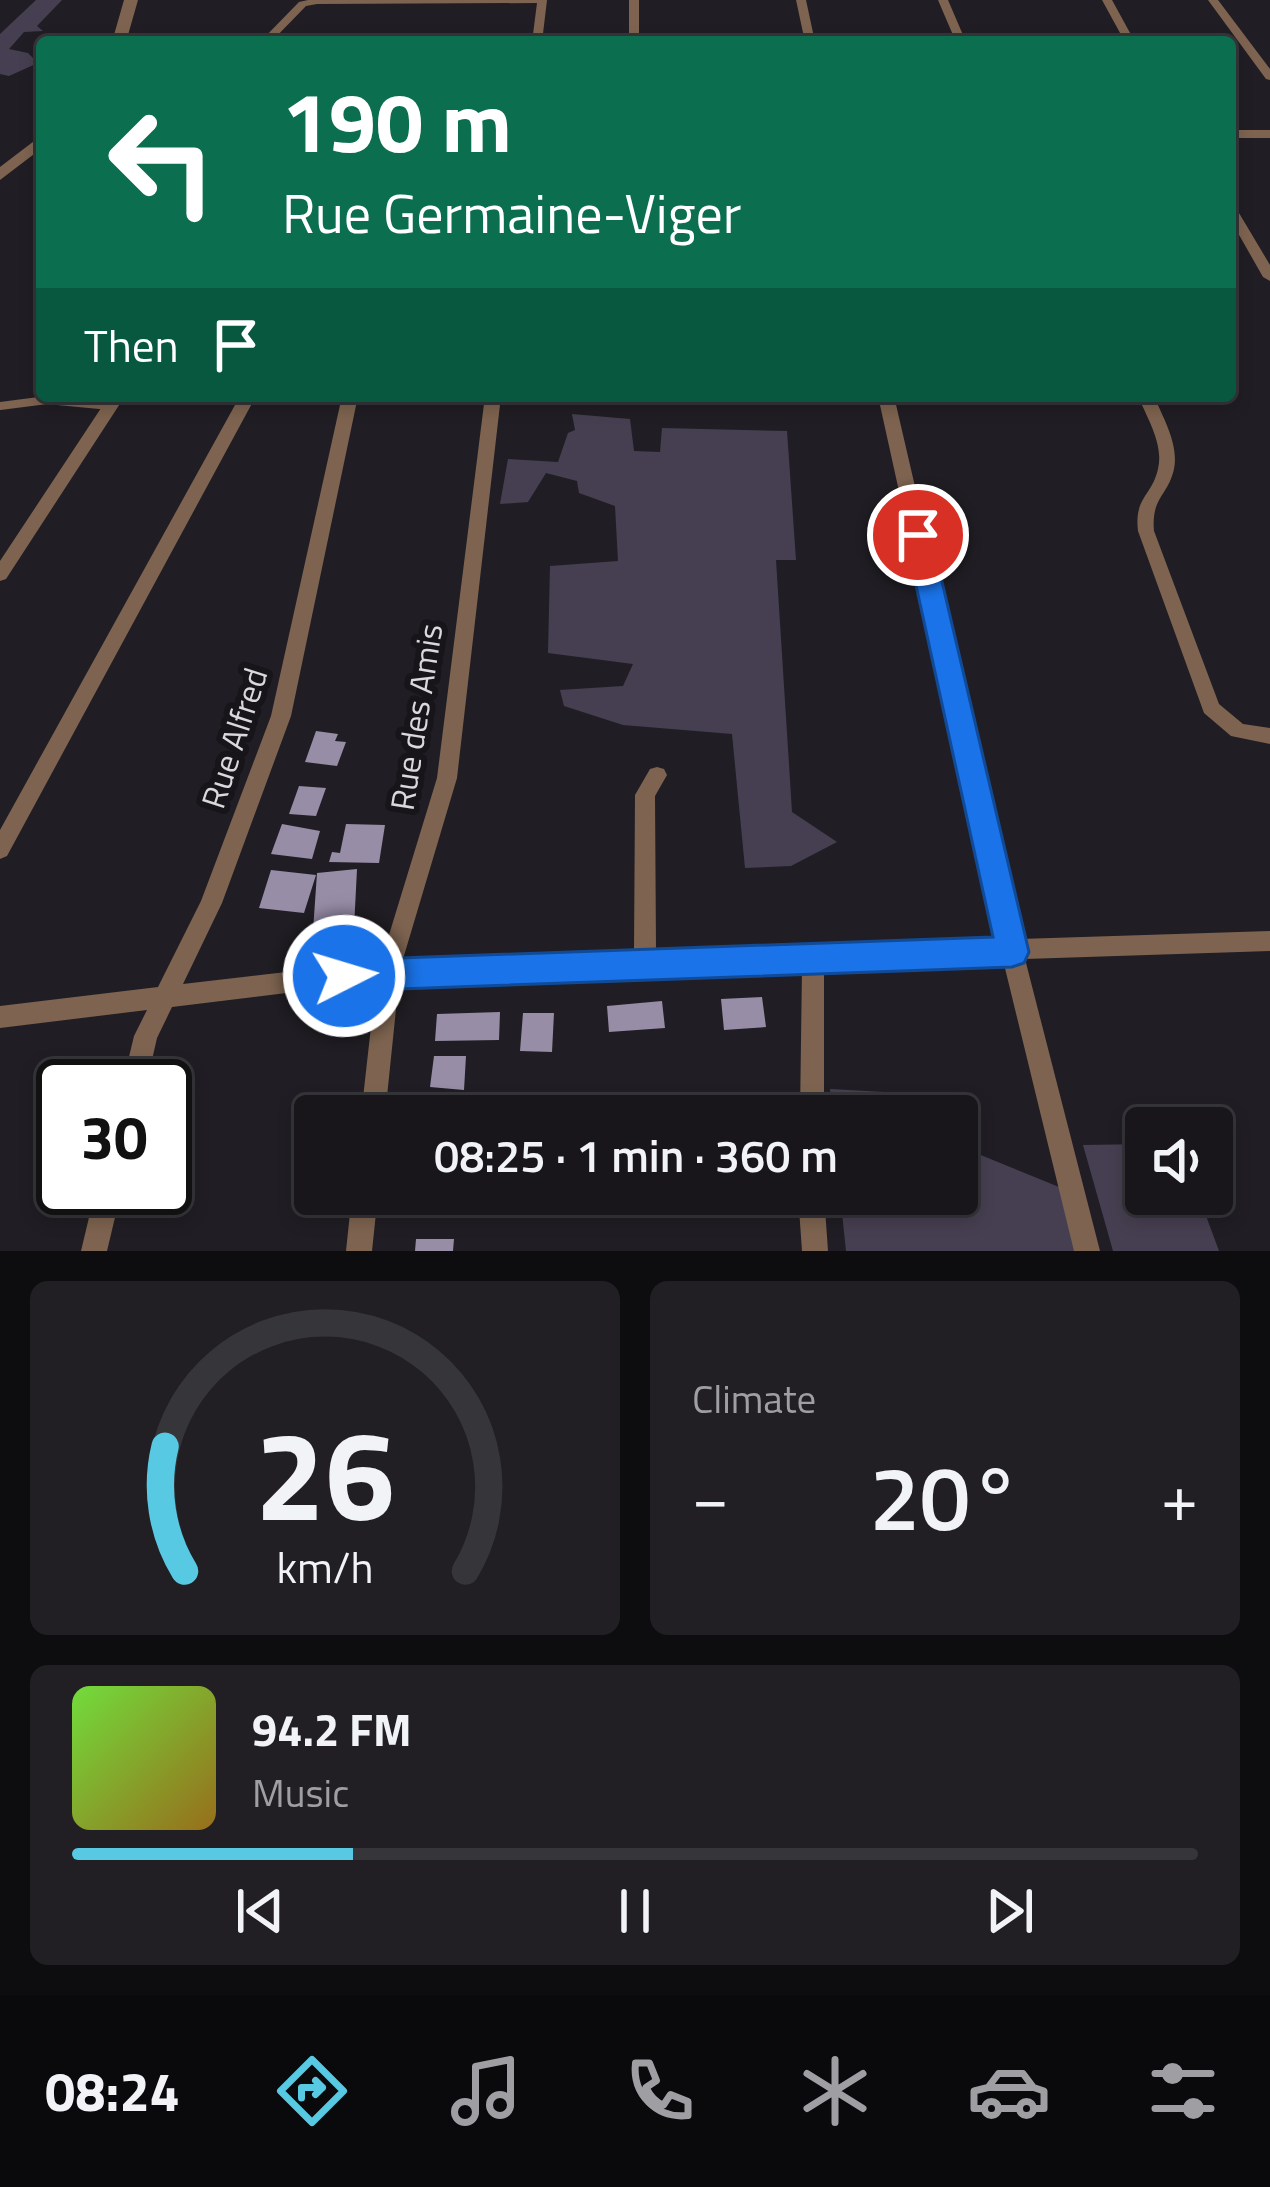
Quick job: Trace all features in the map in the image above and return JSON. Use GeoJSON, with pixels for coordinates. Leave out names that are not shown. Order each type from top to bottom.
{"type":"FeatureCollection","features":[{"type":"Feature","properties":{"kind":"street"},"geometry":{"type":"LineString","coordinates":[[120,36],[131,0]]}},
{"type":"Feature","properties":{"kind":"street"},"geometry":{"type":"LineString","coordinates":[[271,36],[303,4],[317,2],[542,0],[538,36]]}},
{"type":"Feature","properties":{"kind":"street"},"geometry":{"type":"LineString","coordinates":[[634,0],[634,36]]}},
{"type":"Feature","properties":{"kind":"street"},"geometry":{"type":"LineString","coordinates":[[801,0],[809,36]]}},
{"type":"Feature","properties":{"kind":"street"},"geometry":{"type":"LineString","coordinates":[[943,0],[958,36]]}},
{"type":"Feature","properties":{"kind":"street"},"geometry":{"type":"LineString","coordinates":[[1107,0],[1127,36]]}},
{"type":"Feature","properties":{"kind":"street"},"geometry":{"type":"LineString","coordinates":[[1213,0],[1270,77]]}},
{"type":"Feature","properties":{"kind":"street"},"geometry":{"type":"LineString","coordinates":[[1236,134],[1270,134]]}},
{"type":"Feature","properties":{"kind":"street"},"geometry":{"type":"LineString","coordinates":[[0,175],[36,145]]}},
{"type":"Feature","properties":{"kind":"street"},"geometry":{"type":"LineString","coordinates":[[1236,218],[1270,277]]}},
{"type":"Feature","properties":{"kind":"street"},"geometry":{"type":"LineString","coordinates":[[0,574],[113,402]]}},
{"type":"Feature","properties":{"kind":"street"},"geometry":{"type":"LineString","coordinates":[[0,850],[245,402]]}},
{"type":"Feature","properties":{"kind":"street","name":"Rue Alfred"},"geometry":{"type":"LineString","coordinates":[[140,1059],[146,1036],[211,903],[281,716],[349,402]]}},
{"type":"Feature","properties":{"kind":"street","name":"Rue des Amis"},"geometry":{"type":"LineString","coordinates":[[375,1095],[389,970],[447,778],[493,402]]}},
{"type":"Feature","properties":{"kind":"street"},"geometry":{"type":"LineString","coordinates":[[887,402],[1012,952],[1087,1251]]}},
{"type":"Feature","properties":{"kind":"street"},"geometry":{"type":"LineString","coordinates":[[1148,402],[1167,450],[1167,467],[1143,512],[1146,531],[1211,708],[1238,731],[1270,736]]}},
{"type":"Feature","properties":{"kind":"street"},"geometry":{"type":"LineString","coordinates":[[645,962],[645,795],[657,776]]}},
{"type":"Feature","properties":{"kind":"street"},"geometry":{"type":"LineString","coordinates":[[0,1017],[389,970],[813,960],[1270,941]]}},
{"type":"Feature","properties":{"kind":"street"},"geometry":{"type":"LineString","coordinates":[[812,1095],[813,960]]}},
{"type":"Feature","properties":{"kind":"street"},"geometry":{"type":"LineString","coordinates":[[94,1251],[103,1215]]}},
{"type":"Feature","properties":{"kind":"street"},"geometry":{"type":"LineString","coordinates":[[359,1251],[363,1215]]}},
{"type":"Feature","properties":{"kind":"street"},"geometry":{"type":"LineString","coordinates":[[812,1215],[815,1251]]}},
{"type":"Feature","properties":{"kind":"lane"},"geometry":{"type":"LineString","coordinates":[[0,406],[36,400]]}},
{"type":"Feature","properties":{"kind":"shaded area"},"geometry":{"type":"Polygon","coordinates":[[[36,0],[62,0],[37,26],[43,31],[24,32],[9,49],[28,53],[36,64],[9,76],[0,74],[0,34],[36,0]]]}},
{"type":"Feature","properties":{"kind":"shaded area"},"geometry":{"type":"Polygon","coordinates":[[[572,414],[630,419],[634,451],[660,452],[662,428],[787,431],[796,560],[776,560],[792,812],[837,842],[791,866],[745,868],[732,734],[623,725],[564,706],[560,690],[623,686],[633,664],[548,653],[550,566],[618,561],[615,506],[579,493],[577,481],[546,473],[528,502],[500,504],[508,459],[558,462],[568,433],[575,430],[572,414]]]}},
{"type":"Feature","properties":{"kind":"shaded area"},"geometry":{"type":"Polygon","coordinates":[[[830,1089],[922,1095],[831,1095],[830,1089]]]}},
{"type":"Feature","properties":{"kind":"shaded area"},"geometry":{"type":"Polygon","coordinates":[[[1125,1144],[1125,1215],[1206,1215],[1219,1251],[1113,1251],[1083,1145],[1125,1144]]]}},
{"type":"Feature","properties":{"kind":"shaded area"},"geometry":{"type":"Polygon","coordinates":[[[978,1154],[1059,1187],[1075,1251],[846,1251],[842,1215],[978,1215],[978,1154]]]}},
{"type":"Feature","properties":{"kind":"building"},"geometry":{"type":"Polygon","coordinates":[[[316,731],[338,734],[335,741],[346,742],[337,766],[305,762],[316,731]]]}},
{"type":"Feature","properties":{"kind":"building"},"geometry":{"type":"Polygon","coordinates":[[[299,786],[326,788],[316,816],[289,814],[299,786]]]}},
{"type":"Feature","properties":{"kind":"building"},"geometry":{"type":"Polygon","coordinates":[[[282,824],[320,831],[312,859],[271,854],[282,824]]]}},
{"type":"Feature","properties":{"kind":"building"},"geometry":{"type":"Polygon","coordinates":[[[346,824],[385,825],[379,863],[329,862],[332,852],[340,853],[346,824]]]}},
{"type":"Feature","properties":{"kind":"building"},"geometry":{"type":"Polygon","coordinates":[[[357,869],[354,928],[313,931],[317,873],[357,869]]]}},
{"type":"Feature","properties":{"kind":"building"},"geometry":{"type":"Polygon","coordinates":[[[271,870],[316,875],[304,913],[259,908],[271,870]]]}},
{"type":"Feature","properties":{"kind":"building"},"geometry":{"type":"Polygon","coordinates":[[[762,997],[766,1027],[724,1030],[721,999],[762,997]]]}},
{"type":"Feature","properties":{"kind":"building"},"geometry":{"type":"Polygon","coordinates":[[[662,1001],[665,1028],[609,1032],[607,1006],[662,1001]]]}},
{"type":"Feature","properties":{"kind":"building"},"geometry":{"type":"Polygon","coordinates":[[[500,1012],[499,1040],[435,1041],[437,1014],[500,1012]]]}},
{"type":"Feature","properties":{"kind":"building"},"geometry":{"type":"Polygon","coordinates":[[[523,1013],[554,1013],[552,1052],[520,1051],[523,1013]]]}},
{"type":"Feature","properties":{"kind":"building"},"geometry":{"type":"Polygon","coordinates":[[[434,1056],[466,1056],[464,1090],[430,1087],[434,1056]]]}},
{"type":"Feature","properties":{"kind":"building"},"geometry":{"type":"Polygon","coordinates":[[[416,1239],[454,1239],[453,1251],[415,1251],[416,1239]]]}},
{"type":"Feature","properties":{"kind":"route"},"geometry":{"type":"LineString","coordinates":[[344,976],[389,970],[1012,952],[918,535]]}}]}
